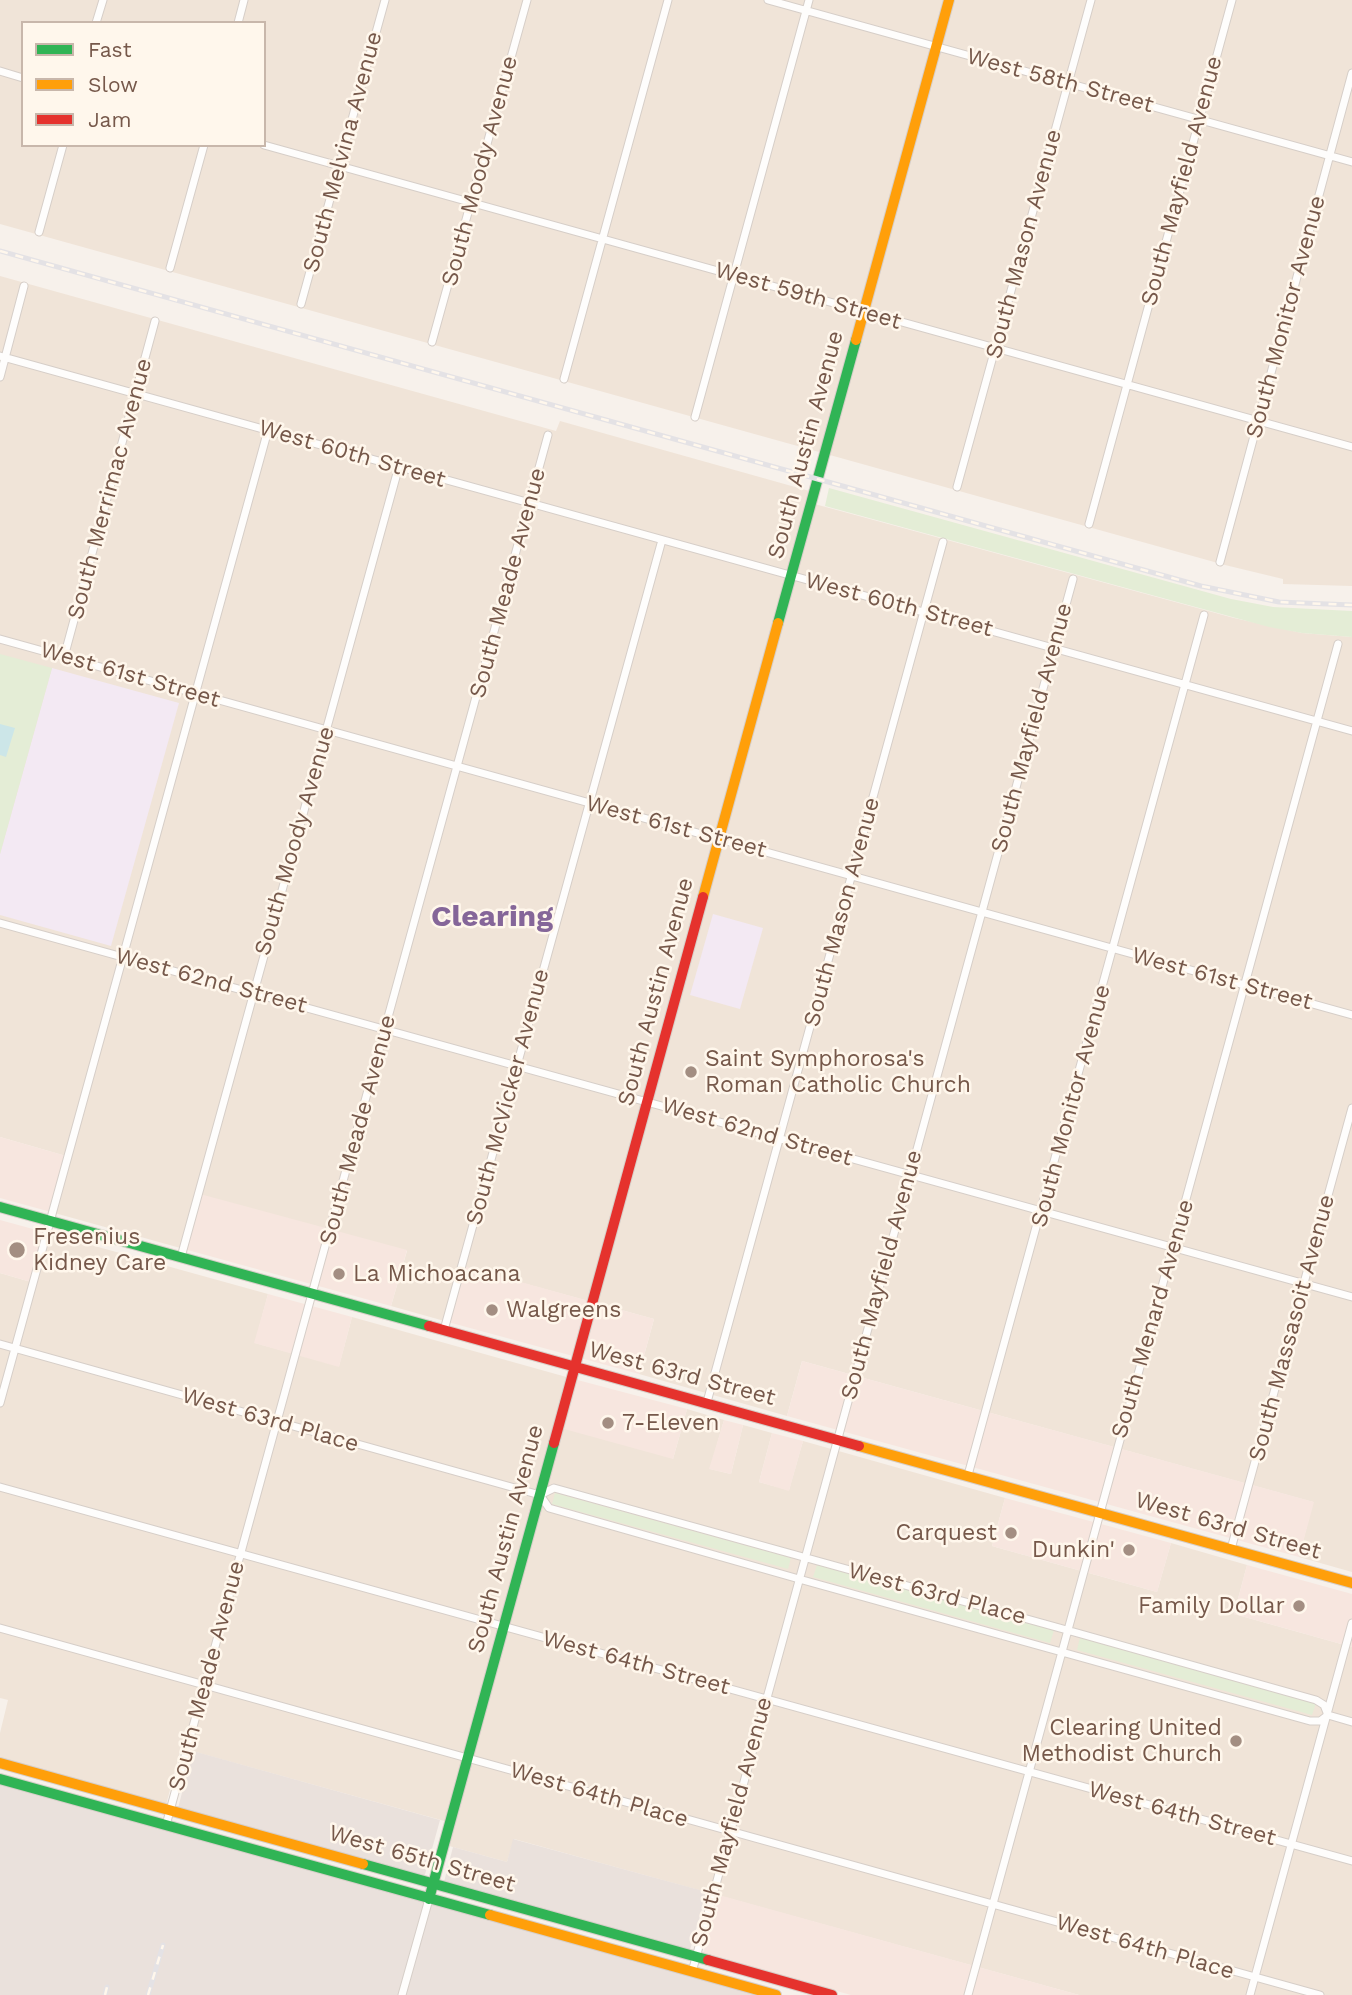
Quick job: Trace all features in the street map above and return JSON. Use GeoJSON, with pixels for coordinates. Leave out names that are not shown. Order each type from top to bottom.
{"type":"FeatureCollection","features":[{"type":"Feature","properties":{"kind":"street"},"geometry":{"type":"LineString","coordinates":[[97,21],[103,0]]}},
{"type":"Feature","properties":{"kind":"street"},"geometry":{"type":"LineString","coordinates":[[239,21],[244,0]]}},
{"type":"Feature","properties":{"kind":"street","name":"South Melvina Avenue"},"geometry":{"type":"LineString","coordinates":[[301,304],[385,0]]}},
{"type":"Feature","properties":{"kind":"street","name":"South Moody Avenue"},"geometry":{"type":"LineString","coordinates":[[432,342],[527,0]]}},
{"type":"Feature","properties":{"kind":"street"},"geometry":{"type":"LineString","coordinates":[[564,379],[668,0]]}},
{"type":"Feature","properties":{"kind":"street","name":"West 58th Street"},"geometry":{"type":"LineString","coordinates":[[768,0],[1352,162]]}},
{"type":"Feature","properties":{"kind":"street"},"geometry":{"type":"LineString","coordinates":[[695,417],[809,0]]}},
{"type":"Feature","properties":{"kind":"street","name":"South Austin Avenue"},"geometry":{"type":"LineString","coordinates":[[402,1995],[949,0]]}},
{"type":"Feature","properties":{"kind":"street","name":"South Mason Avenue"},"geometry":{"type":"LineString","coordinates":[[957,487],[1091,0]]}},
{"type":"Feature","properties":{"kind":"street","name":"South Mayfield Avenue"},"geometry":{"type":"LineString","coordinates":[[1089,524],[1232,0]]}},
{"type":"Feature","properties":{"kind":"street"},"geometry":{"type":"LineString","coordinates":[[0,71],[21,77]]}},
{"type":"Feature","properties":{"kind":"street","name":"South Monitor Avenue"},"geometry":{"type":"LineString","coordinates":[[1220,562],[1352,73]]}},
{"type":"Feature","properties":{"kind":"street","name":"West 59th Street"},"geometry":{"type":"LineString","coordinates":[[266,146],[1352,447]]}},
{"type":"Feature","properties":{"kind":"street"},"geometry":{"type":"LineString","coordinates":[[39,232],[61,147]]}},
{"type":"Feature","properties":{"kind":"street"},"geometry":{"type":"LineString","coordinates":[[170,268],[203,147]]}},
{"type":"Feature","properties":{"kind":"street"},"geometry":{"type":"LineString","coordinates":[[0,377],[3,357],[24,286]]}},
{"type":"Feature","properties":{"kind":"street","name":"South Merrimac Avenue"},"geometry":{"type":"LineString","coordinates":[[64,657],[155,321]]}},
{"type":"Feature","properties":{"kind":"street","name":"West 60th Street"},"geometry":{"type":"LineString","coordinates":[[3,357],[1352,731]]}},
{"type":"Feature","properties":{"kind":"street"},"geometry":{"type":"LineString","coordinates":[[0,1403],[268,430]]}},
{"type":"Feature","properties":{"kind":"street","name":"South Meade Avenue"},"geometry":{"type":"LineString","coordinates":[[166,1825],[548,435]]}},
{"type":"Feature","properties":{"kind":"street","name":"South Moody Avenue"},"geometry":{"type":"LineString","coordinates":[[180,1257],[399,466]]}},
{"type":"Feature","properties":{"kind":"street","name":"South McVicker Avenue"},"geometry":{"type":"LineString","coordinates":[[444,1330],[662,540]]}},
{"type":"Feature","properties":{"kind":"street","name":"South Mason Avenue"},"geometry":{"type":"LineString","coordinates":[[708,1402],[943,542]]}},
{"type":"Feature","properties":{"kind":"street","name":"South Mayfield Avenue"},"geometry":{"type":"LineString","coordinates":[[692,1972],[1073,579]]}},
{"type":"Feature","properties":{"kind":"street","name":"South Monitor Avenue"},"geometry":{"type":"LineString","coordinates":[[968,1475],[1205,615]]}},
{"type":"Feature","properties":{"kind":"street","name":"West 61st Street"},"geometry":{"type":"LineString","coordinates":[[0,639],[1352,1015]]}},
{"type":"Feature","properties":{"kind":"street","name":"South Menard Avenue"},"geometry":{"type":"LineString","coordinates":[[968,1995],[1338,644]]}},
{"type":"Feature","properties":{"kind":"street","name":"West 62nd Street"},"geometry":{"type":"LineString","coordinates":[[0,923],[1352,1297]]}},
{"type":"Feature","properties":{"kind":"street","name":"South Massasoit Avenue"},"geometry":{"type":"LineString","coordinates":[[1231,1549],[1352,1108]]}},
{"type":"Feature","properties":{"kind":"street","name":"West 63rd Street"},"geometry":{"type":"LineString","coordinates":[[0,1207],[1352,1583]]}},
{"type":"Feature","properties":{"kind":"street","name":"West 63rd Place"},"geometry":{"type":"LineString","coordinates":[[0,1344],[540,1496],[549,1508],[799,1579],[1310,1721],[1320,1721],[1328,1715]]}},
{"type":"Feature","properties":{"kind":"street","name":"West 64th Street"},"geometry":{"type":"LineString","coordinates":[[0,1487],[1352,1861]]}},
{"type":"Feature","properties":{"kind":"street","name":"West 63rd Place"},"geometry":{"type":"LineString","coordinates":[[540,1496],[554,1488],[1316,1700],[1324,1705],[1328,1715]]}},
{"type":"Feature","properties":{"kind":"street"},"geometry":{"type":"LineString","coordinates":[[1250,1995],[1352,1623]]}},
{"type":"Feature","properties":{"kind":"street","name":"West 64th Place"},"geometry":{"type":"LineString","coordinates":[[0,1628],[1320,1995]]}},
{"type":"Feature","properties":{"kind":"street","name":"West 63rd Place"},"geometry":{"type":"LineString","coordinates":[[1328,1715],[1352,1722]]}},
{"type":"Feature","properties":{"kind":"street","name":"West 65th Street"},"geometry":{"type":"LineString","coordinates":[[0,1763],[832,1995]]}},
{"type":"Feature","properties":{"kind":"street","name":"West 65th Street"},"geometry":{"type":"LineString","coordinates":[[0,1779],[776,1995]]}},
{"type":"Feature","properties":{"kind":"street"},"geometry":{"type":"LineString","coordinates":[[239,1845],[243,1831]]}},
{"type":"Feature","properties":{"kind":"shaded area"},"geometry":{"type":"Polygon","coordinates":[[[0,0],[1352,0],[1352,586],[1283,584],[1283,579],[0,224],[0,0]]]}},
{"type":"Feature","properties":{"kind":"shaded area"},"geometry":{"type":"Polygon","coordinates":[[[0,276],[556,431],[560,421],[813,492],[811,503],[1234,618],[1302,633],[1352,637],[1352,1572],[1299,1557],[1313,1502],[802,1361],[787,1416],[639,1374],[654,1319],[464,1267],[448,1322],[391,1306],[407,1251],[184,1249],[51,1212],[66,1156],[0,1137],[0,276]]]}},
{"type":"Feature","properties":{"kind":"shaded area"},"geometry":{"type":"Polygon","coordinates":[[[52,668],[179,703],[111,946],[0,915],[0,854],[52,668]]]}},
{"type":"Feature","properties":{"kind":"shaded area"},"geometry":{"type":"Polygon","coordinates":[[[713,914],[763,928],[740,1009],[690,995],[713,914]]]}},
{"type":"Feature","properties":{"kind":"shaded area"},"geometry":{"type":"Polygon","coordinates":[[[0,1137],[66,1156],[51,1212],[0,1198],[0,1137]]]}},
{"type":"Feature","properties":{"kind":"shaded area"},"geometry":{"type":"Polygon","coordinates":[[[200,1194],[407,1250],[391,1306],[184,1249],[200,1194]]]}},
{"type":"Feature","properties":{"kind":"shaded area"},"geometry":{"type":"Polygon","coordinates":[[[0,1220],[44,1232],[31,1282],[0,1273],[0,1220]]]}},
{"type":"Feature","properties":{"kind":"shaded area"},"geometry":{"type":"Polygon","coordinates":[[[44,1232],[268,1294],[255,1343],[339,1366],[352,1317],[570,1378],[673,1459],[687,1409],[724,1420],[710,1469],[731,1474],[743,1425],[772,1433],[759,1482],[789,1490],[803,1441],[1005,1498],[992,1546],[1157,1592],[1171,1543],[1247,1565],[1234,1614],[1352,1647],[1352,1995],[1079,1995],[514,1839],[507,1862],[442,1844],[448,1822],[181,1748],[166,1805],[0,1759],[0,1733],[8,1700],[0,1698],[0,1273],[31,1282],[44,1232]]]}},
{"type":"Feature","properties":{"kind":"shaded area"},"geometry":{"type":"Polygon","coordinates":[[[463,1266],[654,1319],[639,1374],[448,1322],[463,1266]]]}},
{"type":"Feature","properties":{"kind":"shaded area"},"geometry":{"type":"Polygon","coordinates":[[[268,1294],[352,1317],[339,1367],[254,1343],[268,1294]]]}},
{"type":"Feature","properties":{"kind":"shaded area"},"geometry":{"type":"Polygon","coordinates":[[[802,1361],[1314,1502],[1299,1557],[787,1416],[802,1361]]]}},
{"type":"Feature","properties":{"kind":"shaded area"},"geometry":{"type":"Polygon","coordinates":[[[570,1378],[687,1409],[673,1459],[557,1427],[570,1378]]]}},
{"type":"Feature","properties":{"kind":"shaded area"},"geometry":{"type":"Polygon","coordinates":[[[724,1420],[743,1425],[731,1474],[709,1469],[724,1420]]]}},
{"type":"Feature","properties":{"kind":"shaded area"},"geometry":{"type":"Polygon","coordinates":[[[772,1433],[803,1441],[789,1491],[759,1482],[772,1433]]]}},
{"type":"Feature","properties":{"kind":"shaded area"},"geometry":{"type":"Polygon","coordinates":[[[1005,1498],[1171,1543],[1157,1592],[992,1546],[1005,1498]]]}},
{"type":"Feature","properties":{"kind":"shaded area"},"geometry":{"type":"Polygon","coordinates":[[[1247,1565],[1352,1594],[1352,1647],[1234,1614],[1247,1565]]]}},
{"type":"Feature","properties":{"kind":"shaded area"},"geometry":{"type":"Polygon","coordinates":[[[193,1751],[440,1820],[424,1878],[178,1808],[193,1751]]]}},
{"type":"Feature","properties":{"kind":"shaded area"},"geometry":{"type":"Polygon","coordinates":[[[0,1782],[778,1995],[0,1995],[0,1782]]]}},
{"type":"Feature","properties":{"kind":"shaded area"},"geometry":{"type":"Polygon","coordinates":[[[513,1839],[707,1892],[690,1950],[444,1882],[453,1847],[507,1862],[513,1839]]]}},
{"type":"Feature","properties":{"kind":"shaded area"},"geometry":{"type":"Polygon","coordinates":[[[719,1895],[1079,1995],[851,1995],[703,1954],[719,1895]]]}},
{"type":"Feature","properties":{"kind":"green space"},"geometry":{"type":"Polygon","coordinates":[[[829,488],[1231,599],[1273,607],[1352,611],[1352,637],[1269,627],[825,506],[829,488]]]}},
{"type":"Feature","properties":{"kind":"green space"},"geometry":{"type":"Polygon","coordinates":[[[0,654],[52,668],[0,854],[0,654]]]}},
{"type":"Feature","properties":{"kind":"green space"},"geometry":{"type":"Polygon","coordinates":[[[555,1493],[791,1558],[788,1569],[552,1504],[555,1493]]]}},
{"type":"Feature","properties":{"kind":"green space"},"geometry":{"type":"Polygon","coordinates":[[[817,1565],[1054,1630],[1050,1643],[813,1577],[817,1565]]]}},
{"type":"Feature","properties":{"kind":"green space"},"geometry":{"type":"Polygon","coordinates":[[[1080,1637],[1316,1703],[1312,1715],[1077,1650],[1080,1637]]]}},
{"type":"Feature","properties":{"kind":"water"},"geometry":{"type":"Polygon","coordinates":[[[0,724],[15,728],[6,757],[0,755],[0,724]]]}},
{"type":"Feature","properties":{"kind":"railway"},"geometry":{"type":"LineString","coordinates":[[0,251],[1201,586],[1279,602],[1352,605]]}},
{"type":"Feature","properties":{"kind":"railway"},"geometry":{"type":"LineString","coordinates":[[148,1995],[163,1945]]}},
{"type":"Feature","properties":{"kind":"railway"},"geometry":{"type":"LineString","coordinates":[[105,1995],[107,1987]]}},
{"type":"Feature","properties":{"kind":"traffic: fast"},"geometry":{"type":"LineString","coordinates":[[778,623],[856,340]]}},
{"type":"Feature","properties":{"kind":"traffic: fast"},"geometry":{"type":"LineString","coordinates":[[0,1207],[429,1326]]}},
{"type":"Feature","properties":{"kind":"traffic: fast"},"geometry":{"type":"LineString","coordinates":[[429,1899],[554,1443]]}},
{"type":"Feature","properties":{"kind":"traffic: fast"},"geometry":{"type":"LineString","coordinates":[[0,1779],[490,1915]]}},
{"type":"Feature","properties":{"kind":"traffic: fast"},"geometry":{"type":"LineString","coordinates":[[363,1864],[708,1960]]}},
{"type":"Feature","properties":{"kind":"traffic: slow"},"geometry":{"type":"LineString","coordinates":[[856,340],[949,0]]}},
{"type":"Feature","properties":{"kind":"traffic: slow"},"geometry":{"type":"LineString","coordinates":[[703,897],[778,623]]}},
{"type":"Feature","properties":{"kind":"traffic: slow"},"geometry":{"type":"LineString","coordinates":[[859,1446],[1352,1583]]}},
{"type":"Feature","properties":{"kind":"traffic: slow"},"geometry":{"type":"LineString","coordinates":[[0,1763],[363,1864]]}},
{"type":"Feature","properties":{"kind":"traffic: slow"},"geometry":{"type":"LineString","coordinates":[[490,1915],[776,1995]]}},
{"type":"Feature","properties":{"kind":"traffic: jam"},"geometry":{"type":"LineString","coordinates":[[554,1443],[703,897]]}},
{"type":"Feature","properties":{"kind":"traffic: jam"},"geometry":{"type":"LineString","coordinates":[[429,1326],[859,1446]]}},
{"type":"Feature","properties":{"kind":"traffic: jam"},"geometry":{"type":"LineString","coordinates":[[708,1960],[832,1995]]}},
{"type":"Feature","properties":{"kind":"place","name":"Saint Symphorosa's Roman Catholic Church"},"geometry":{"type":"Point","coordinates":[691,1072]}},
{"type":"Feature","properties":{"kind":"place","name":"Fresenius Kidney Care"},"geometry":{"type":"Point","coordinates":[17,1250]}},
{"type":"Feature","properties":{"kind":"place","name":"La Michoacana"},"geometry":{"type":"Point","coordinates":[339,1274]}},
{"type":"Feature","properties":{"kind":"place","name":"Walgreens"},"geometry":{"type":"Point","coordinates":[492,1310]}},
{"type":"Feature","properties":{"kind":"place","name":"7-Eleven"},"geometry":{"type":"Point","coordinates":[608,1423]}},
{"type":"Feature","properties":{"kind":"place","name":"Carquest"},"geometry":{"type":"Point","coordinates":[1011,1533]}},
{"type":"Feature","properties":{"kind":"place","name":"Dunkin'"},"geometry":{"type":"Point","coordinates":[1129,1550]}},
{"type":"Feature","properties":{"kind":"place","name":"Family Dollar"},"geometry":{"type":"Point","coordinates":[1299,1606]}},
{"type":"Feature","properties":{"kind":"place","name":"Clearing United Methodist Church"},"geometry":{"type":"Point","coordinates":[1236,1741]}},
{"type":"Feature","properties":{"kind":"district","name":"Clearing"},"geometry":{"type":"Point","coordinates":[492,917]}}]}
